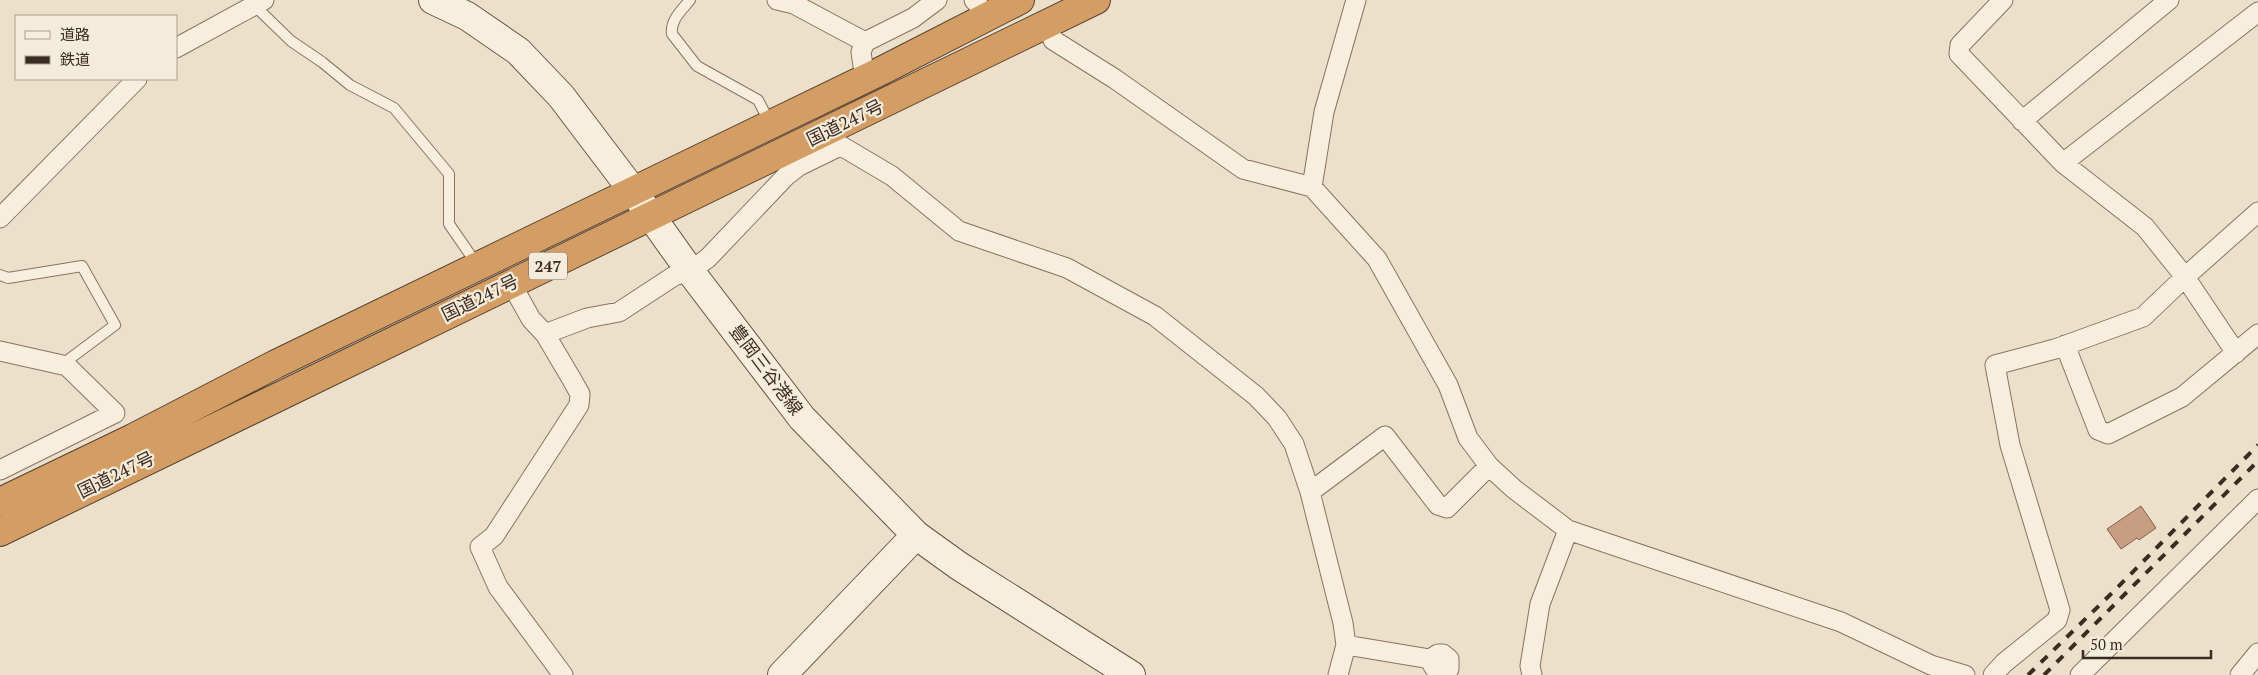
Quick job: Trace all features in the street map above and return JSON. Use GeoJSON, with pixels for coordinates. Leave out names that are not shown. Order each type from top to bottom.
{"type":"FeatureCollection","features":[{"type":"Feature","properties":{"kind":"highway","name":"国道247号"},"geometry":{"type":"LineString","coordinates":[[0,502],[133,438],[276,364],[479,267],[770,123],[865,79],[981,8],[1020,0]]}},
{"type":"Feature","properties":{"kind":"highway","name":"国道247号"},"geometry":{"type":"LineString","coordinates":[[0,532],[511,283],[652,218],[831,140],[1096,0]]}},
{"type":"Feature","properties":{"kind":"main road","name":"豊岡三谷港線"},"geometry":{"type":"LineString","coordinates":[[433,0],[467,16],[518,52],[561,96],[633,190],[690,271],[802,418],[916,535],[960,566],[1131,675]]}},
{"type":"Feature","properties":{"kind":"main road"},"geometry":{"type":"LineString","coordinates":[[782,675],[916,535]]}},
{"type":"Feature","properties":{"kind":"street"},"geometry":{"type":"LineString","coordinates":[[777,0],[794,4],[865,42]]}},
{"type":"Feature","properties":{"kind":"street"},"geometry":{"type":"LineString","coordinates":[[865,79],[861,52],[865,42],[913,18],[937,0]]}},
{"type":"Feature","properties":{"kind":"street"},"geometry":{"type":"LineString","coordinates":[[1312,187],[1324,112],[1356,0]]}},
{"type":"Feature","properties":{"kind":"street"},"geometry":{"type":"LineString","coordinates":[[2003,0],[1960,45],[1958,54],[2063,163],[2146,227],[2185,277],[2236,352]]}},
{"type":"Feature","properties":{"kind":"street"},"geometry":{"type":"LineString","coordinates":[[2022,120],[2169,0]]}},
{"type":"Feature","properties":{"kind":"street"},"geometry":{"type":"LineString","coordinates":[[178,47],[260,3]]}},
{"type":"Feature","properties":{"kind":"street"},"geometry":{"type":"LineString","coordinates":[[2063,163],[2258,12]]}},
{"type":"Feature","properties":{"kind":"street"},"geometry":{"type":"LineString","coordinates":[[1048,24],[1053,40],[1115,79],[1243,168],[1312,187],[1377,260],[1448,384],[1468,438],[1489,466],[1514,489],[1568,530],[1841,622],[1931,665],[1965,675]]}},
{"type":"Feature","properties":{"kind":"street"},"geometry":{"type":"LineString","coordinates":[[0,218],[137,80]]}},
{"type":"Feature","properties":{"kind":"street"},"geometry":{"type":"LineString","coordinates":[[546,334],[587,318],[619,312],[674,276],[690,271],[708,258],[786,176],[831,140],[892,176],[959,231],[1067,268],[1155,316],[1233,375],[1278,418],[1294,444],[1310,492],[1343,623],[1346,645],[1338,675]]}},
{"type":"Feature","properties":{"kind":"street"},"geometry":{"type":"LineString","coordinates":[[1993,675],[2004,663],[2057,620],[2060,610],[2010,445],[1995,365],[2064,345],[2143,317],[2258,212]]}},
{"type":"Feature","properties":{"kind":"street"},"geometry":{"type":"LineString","coordinates":[[511,283],[531,320],[546,334],[580,394],[579,405],[494,536],[480,547],[498,587],[563,675]]}},
{"type":"Feature","properties":{"kind":"street"},"geometry":{"type":"LineString","coordinates":[[2064,345],[2098,430],[2108,434],[2182,397],[2258,334]]}},
{"type":"Feature","properties":{"kind":"street"},"geometry":{"type":"LineString","coordinates":[[0,351],[64,366],[115,413],[0,470]]}},
{"type":"Feature","properties":{"kind":"street"},"geometry":{"type":"LineString","coordinates":[[1310,492],[1385,436],[1438,505],[1447,508],[1489,466]]}},
{"type":"Feature","properties":{"kind":"street"},"geometry":{"type":"LineString","coordinates":[[2080,675],[2258,499]]}},
{"type":"Feature","properties":{"kind":"street"},"geometry":{"type":"LineString","coordinates":[[1532,675],[1530,666],[1540,604],[1568,530]]}},
{"type":"Feature","properties":{"kind":"street"},"geometry":{"type":"LineString","coordinates":[[1346,645],[1430,660]]}},
{"type":"Feature","properties":{"kind":"street"},"geometry":{"type":"LineString","coordinates":[[2240,675],[2258,652]]}},
{"type":"Feature","properties":{"kind":"lane"},"geometry":{"type":"LineString","coordinates":[[690,0],[674,19],[671,28],[672,34],[697,66],[758,100],[770,123]]}},
{"type":"Feature","properties":{"kind":"lane"},"geometry":{"type":"LineString","coordinates":[[260,3],[291,42],[322,62],[350,85],[394,108],[449,174],[449,224],[479,267]]}},
{"type":"Feature","properties":{"kind":"lane"},"geometry":{"type":"LineString","coordinates":[[0,275],[8,278],[82,266],[115,325],[68,360],[64,366]]}},
{"type":"Feature","properties":{"kind":"building"},"geometry":{"type":"Polygon","coordinates":[[[2141,506],[2156,528],[2139,540],[2137,538],[2121,549],[2107,529],[2141,506]]]}},
{"type":"Feature","properties":{"kind":"railway"},"geometry":{"type":"LineString","coordinates":[[2028,675],[2258,445]]}},
{"type":"Feature","properties":{"kind":"railway"},"geometry":{"type":"LineString","coordinates":[[2044,675],[2258,461]]}}]}
